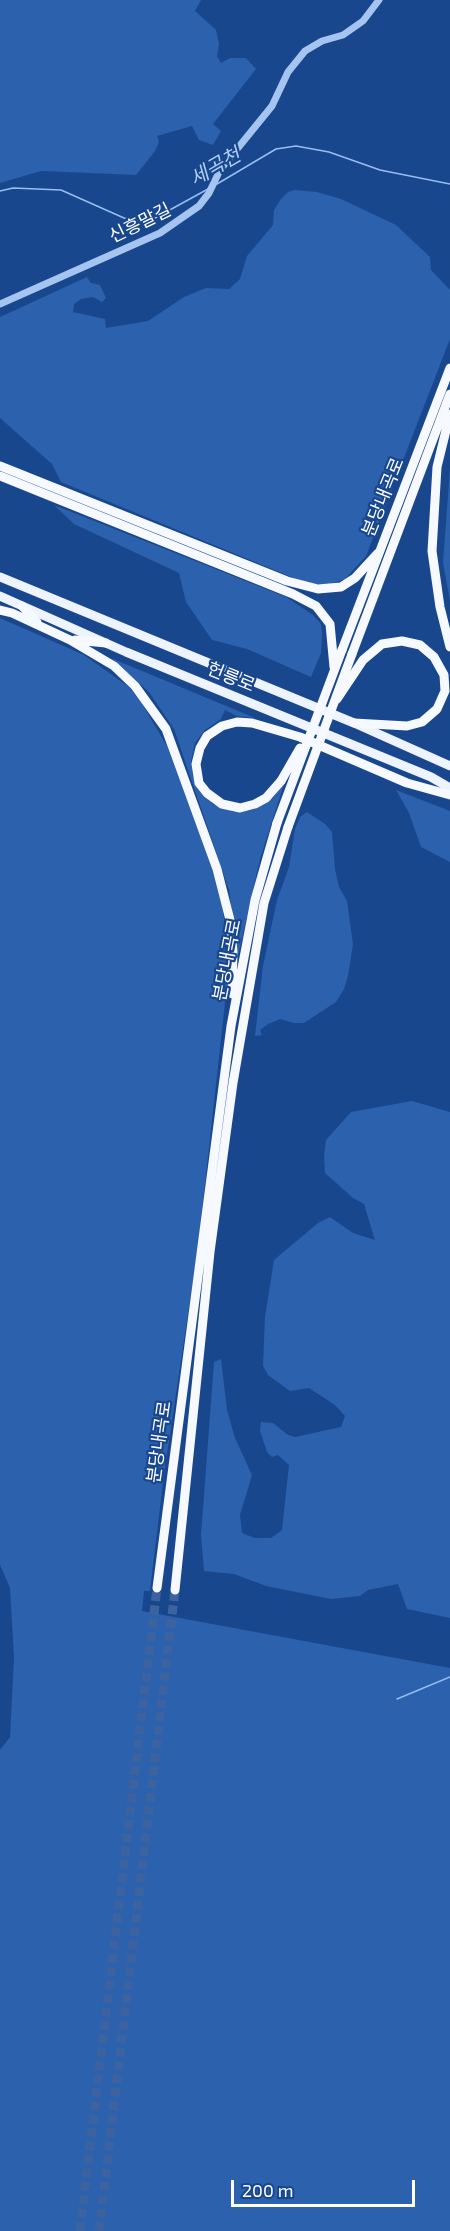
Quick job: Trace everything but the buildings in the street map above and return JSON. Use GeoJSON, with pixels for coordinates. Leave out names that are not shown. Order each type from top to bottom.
{"type":"FeatureCollection","features":[{"type":"Feature","properties":{"kind":"highway","name":"분당내곡로"},"geometry":{"type":"LineString","coordinates":[[157,1588],[231,1026],[255,900],[305,735],[334,667],[337,648],[378,553],[450,368]]}},
{"type":"Feature","properties":{"kind":"highway","name":"분당내곡로"},"geometry":{"type":"LineString","coordinates":[[175,1590],[210,1252],[236,1061],[264,903],[288,827],[450,394]]}},
{"type":"Feature","properties":{"kind":"highway"},"geometry":{"type":"LineString","coordinates":[[450,414],[436,467],[432,551],[440,607],[450,647]]}},
{"type":"Feature","properties":{"kind":"highway"},"geometry":{"type":"LineString","coordinates":[[0,466],[316,606],[330,624],[337,648]]}},
{"type":"Feature","properties":{"kind":"highway"},"geometry":{"type":"LineString","coordinates":[[0,476],[287,581],[318,589],[341,587],[355,578],[378,553]]}},
{"type":"Feature","properties":{"kind":"highway"},"geometry":{"type":"LineString","coordinates":[[22,606],[42,627]]}},
{"type":"Feature","properties":{"kind":"highway"},"geometry":{"type":"LineString","coordinates":[[0,610],[12,613],[95,653],[135,686],[166,729],[213,859],[230,920],[234,952],[231,1026]]}},
{"type":"Feature","properties":{"kind":"highway"},"geometry":{"type":"LineString","coordinates":[[70,640],[106,643]]}},
{"type":"Feature","properties":{"kind":"highway"},"geometry":{"type":"LineString","coordinates":[[336,701],[363,660],[382,644],[402,640],[420,645],[434,657],[444,675],[445,691],[437,709],[422,722],[407,726],[354,723]]}},
{"type":"Feature","properties":{"kind":"highway"},"geometry":{"type":"LineString","coordinates":[[305,735],[276,787],[266,798],[252,805],[235,807],[218,802],[204,789],[196,772],[202,744],[211,733],[226,724],[252,723],[305,735],[407,783],[450,795]]}},
{"type":"Feature","properties":{"kind":"main road","name":"헌릉로"},"geometry":{"type":"LineString","coordinates":[[0,577],[354,723],[450,766]]}},
{"type":"Feature","properties":{"kind":"main road","name":"헌릉로"},"geometry":{"type":"LineString","coordinates":[[0,597],[431,777],[450,788]]}},
{"type":"Feature","properties":{"kind":"street","name":"신흥말길"},"geometry":{"type":"LineString","coordinates":[[0,304],[160,232],[199,206],[209,193],[220,170],[272,106],[288,72],[305,51],[322,40],[343,34],[353,28],[379,0]]}},
{"type":"Feature","properties":{"kind":"shaded area"},"geometry":{"type":"Polygon","coordinates":[[[0,0],[201,0],[195,11],[216,30],[219,44],[217,56],[221,63],[230,58],[246,58],[256,69],[213,124],[221,131],[213,145],[199,140],[192,126],[157,136],[159,142],[155,151],[136,175],[41,171],[0,183],[0,0]]]}},
{"type":"Feature","properties":{"kind":"shaded area"},"geometry":{"type":"Polygon","coordinates":[[[295,190],[317,192],[341,199],[396,225],[430,257],[431,270],[450,290],[450,339],[366,556],[345,579],[327,585],[306,583],[61,482],[52,464],[0,418],[0,317],[87,277],[91,283],[100,285],[106,298],[102,302],[93,297],[81,299],[74,304],[73,312],[105,319],[106,328],[148,321],[184,297],[206,288],[229,289],[240,279],[247,256],[273,225],[274,210],[281,199],[288,192],[295,190]]]}},
{"type":"Feature","properties":{"kind":"shaded area"},"geometry":{"type":"Polygon","coordinates":[[[450,468],[450,600],[443,563],[450,468]]]}},
{"type":"Feature","properties":{"kind":"shaded area"},"geometry":{"type":"Polygon","coordinates":[[[54,505],[286,597],[313,615],[321,624],[322,635],[321,653],[311,677],[247,649],[212,640],[186,602],[179,573],[74,524],[54,505]]]}},
{"type":"Feature","properties":{"kind":"shaded area"},"geometry":{"type":"Polygon","coordinates":[[[0,618],[84,655],[129,687],[141,702],[167,746],[217,879],[224,918],[227,985],[198,1247],[164,1474],[150,1591],[144,1591],[142,1611],[450,1668],[450,2231],[0,2231],[0,1750],[10,1737],[14,1657],[10,1588],[0,1565],[0,618]]]}},
{"type":"Feature","properties":{"kind":"shaded area"},"geometry":{"type":"Polygon","coordinates":[[[111,658],[255,718],[237,716],[225,710],[221,719],[205,730],[195,743],[191,761],[193,777],[202,793],[213,804],[234,812],[252,810],[273,798],[285,781],[260,859],[238,956],[229,890],[174,729],[149,692],[111,658]]]}},
{"type":"Feature","properties":{"kind":"shaded area"},"geometry":{"type":"Polygon","coordinates":[[[396,790],[450,811],[450,862],[421,847],[409,813],[396,790]]]}},
{"type":"Feature","properties":{"kind":"shaded area"},"geometry":{"type":"Polygon","coordinates":[[[307,812],[325,824],[332,832],[335,869],[339,887],[347,901],[353,944],[348,976],[344,989],[336,1002],[304,1023],[280,1019],[260,1030],[262,1035],[255,1036],[263,966],[277,900],[289,867],[295,829],[300,817],[307,812]]]}},
{"type":"Feature","properties":{"kind":"shaded area"},"geometry":{"type":"Polygon","coordinates":[[[412,1101],[450,1112],[450,1618],[407,1609],[398,1584],[368,1590],[360,1596],[331,1599],[266,1586],[234,1574],[204,1571],[201,1535],[214,1362],[221,1359],[227,1410],[235,1438],[252,1475],[240,1515],[242,1533],[255,1538],[271,1538],[282,1530],[289,1465],[278,1455],[272,1457],[267,1452],[260,1431],[261,1422],[273,1423],[288,1435],[295,1437],[341,1427],[345,1416],[335,1405],[309,1388],[290,1391],[268,1375],[263,1366],[265,1317],[274,1260],[318,1223],[330,1217],[353,1233],[375,1240],[364,1204],[353,1198],[325,1173],[326,1140],[351,1112],[412,1101]]]}},
{"type":"Feature","properties":{"kind":"waterway","name":"세곡천"},"geometry":{"type":"LineString","coordinates":[[217,184],[276,149],[296,146],[329,152],[380,170],[450,184]]}},
{"type":"Feature","properties":{"kind":"waterway","name":"세곡천"},"geometry":{"type":"LineString","coordinates":[[0,191],[13,188],[61,190],[124,218],[146,223],[208,189]]}},
{"type":"Feature","properties":{"kind":"waterway"},"geometry":{"type":"LineString","coordinates":[[397,1699],[450,1677]]}},
{"type":"Feature","properties":{"kind":"tunnel"},"geometry":{"type":"LineString","coordinates":[[80,2231],[157,1588]]}},
{"type":"Feature","properties":{"kind":"tunnel"},"geometry":{"type":"LineString","coordinates":[[99,2231],[175,1590]]}}]}
